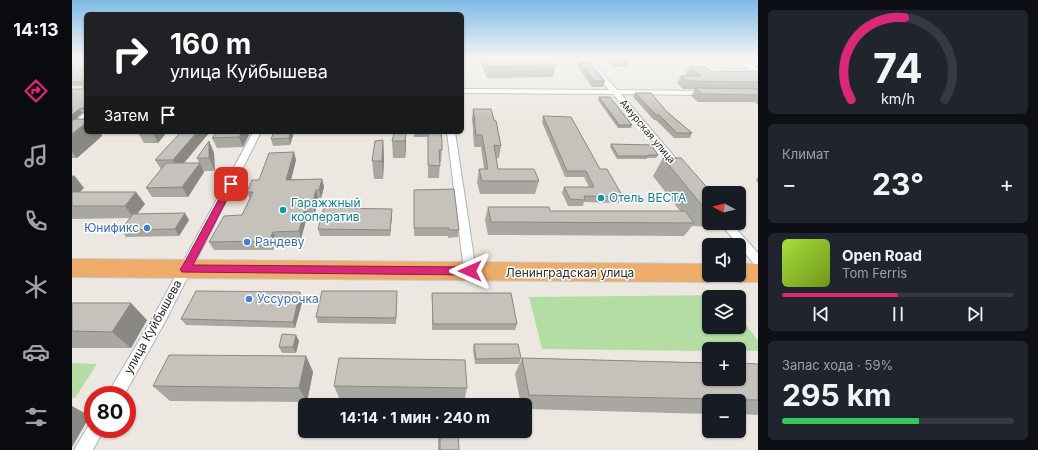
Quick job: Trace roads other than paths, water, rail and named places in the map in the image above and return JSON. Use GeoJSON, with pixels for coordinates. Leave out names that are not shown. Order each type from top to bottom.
{"type":"FeatureCollection","features":[{"type":"Feature","properties":{"kind":"highway","name":"Ленинградская улица"},"geometry":{"type":"LineString","coordinates":[[72,268],[702,274]]}},
{"type":"Feature","properties":{"kind":"highway"},"geometry":{"type":"LineString","coordinates":[[746,273],[758,273]]}},
{"type":"Feature","properties":{"kind":"street","name":"Амурская улица"},"geometry":{"type":"LineString","coordinates":[[604,79],[686,178]]}},
{"type":"Feature","properties":{"kind":"street"},"geometry":{"type":"LineString","coordinates":[[464,91],[718,93]]}},
{"type":"Feature","properties":{"kind":"street"},"geometry":{"type":"LineString","coordinates":[[72,128],[84,118]]}},
{"type":"Feature","properties":{"kind":"street","name":"улица Куйбышева"},"geometry":{"type":"LineString","coordinates":[[120,386],[185,269],[256,134]]}},
{"type":"Feature","properties":{"kind":"street"},"geometry":{"type":"LineString","coordinates":[[451,134],[470,271]]}},
{"type":"Feature","properties":{"kind":"street"},"geometry":{"type":"LineString","coordinates":[[731,230],[758,261]]}},
{"type":"Feature","properties":{"kind":"street"},"geometry":{"type":"LineString","coordinates":[[83,450],[90,438]]}},
{"type":"Feature","properties":{"kind":"place","name":"Отель ВЕСТА"},"geometry":{"type":"Point","coordinates":[601,198]}},
{"type":"Feature","properties":{"kind":"place","name":"Гаражжный кооператив"},"geometry":{"type":"Point","coordinates":[283,210]}},
{"type":"Feature","properties":{"kind":"place","name":"Юнификс"},"geometry":{"type":"Point","coordinates":[147,228]}},
{"type":"Feature","properties":{"kind":"place","name":"Рандеву"},"geometry":{"type":"Point","coordinates":[247,242]}},
{"type":"Feature","properties":{"kind":"place","name":"Уссурочка"},"geometry":{"type":"Point","coordinates":[249,299]}}]}
